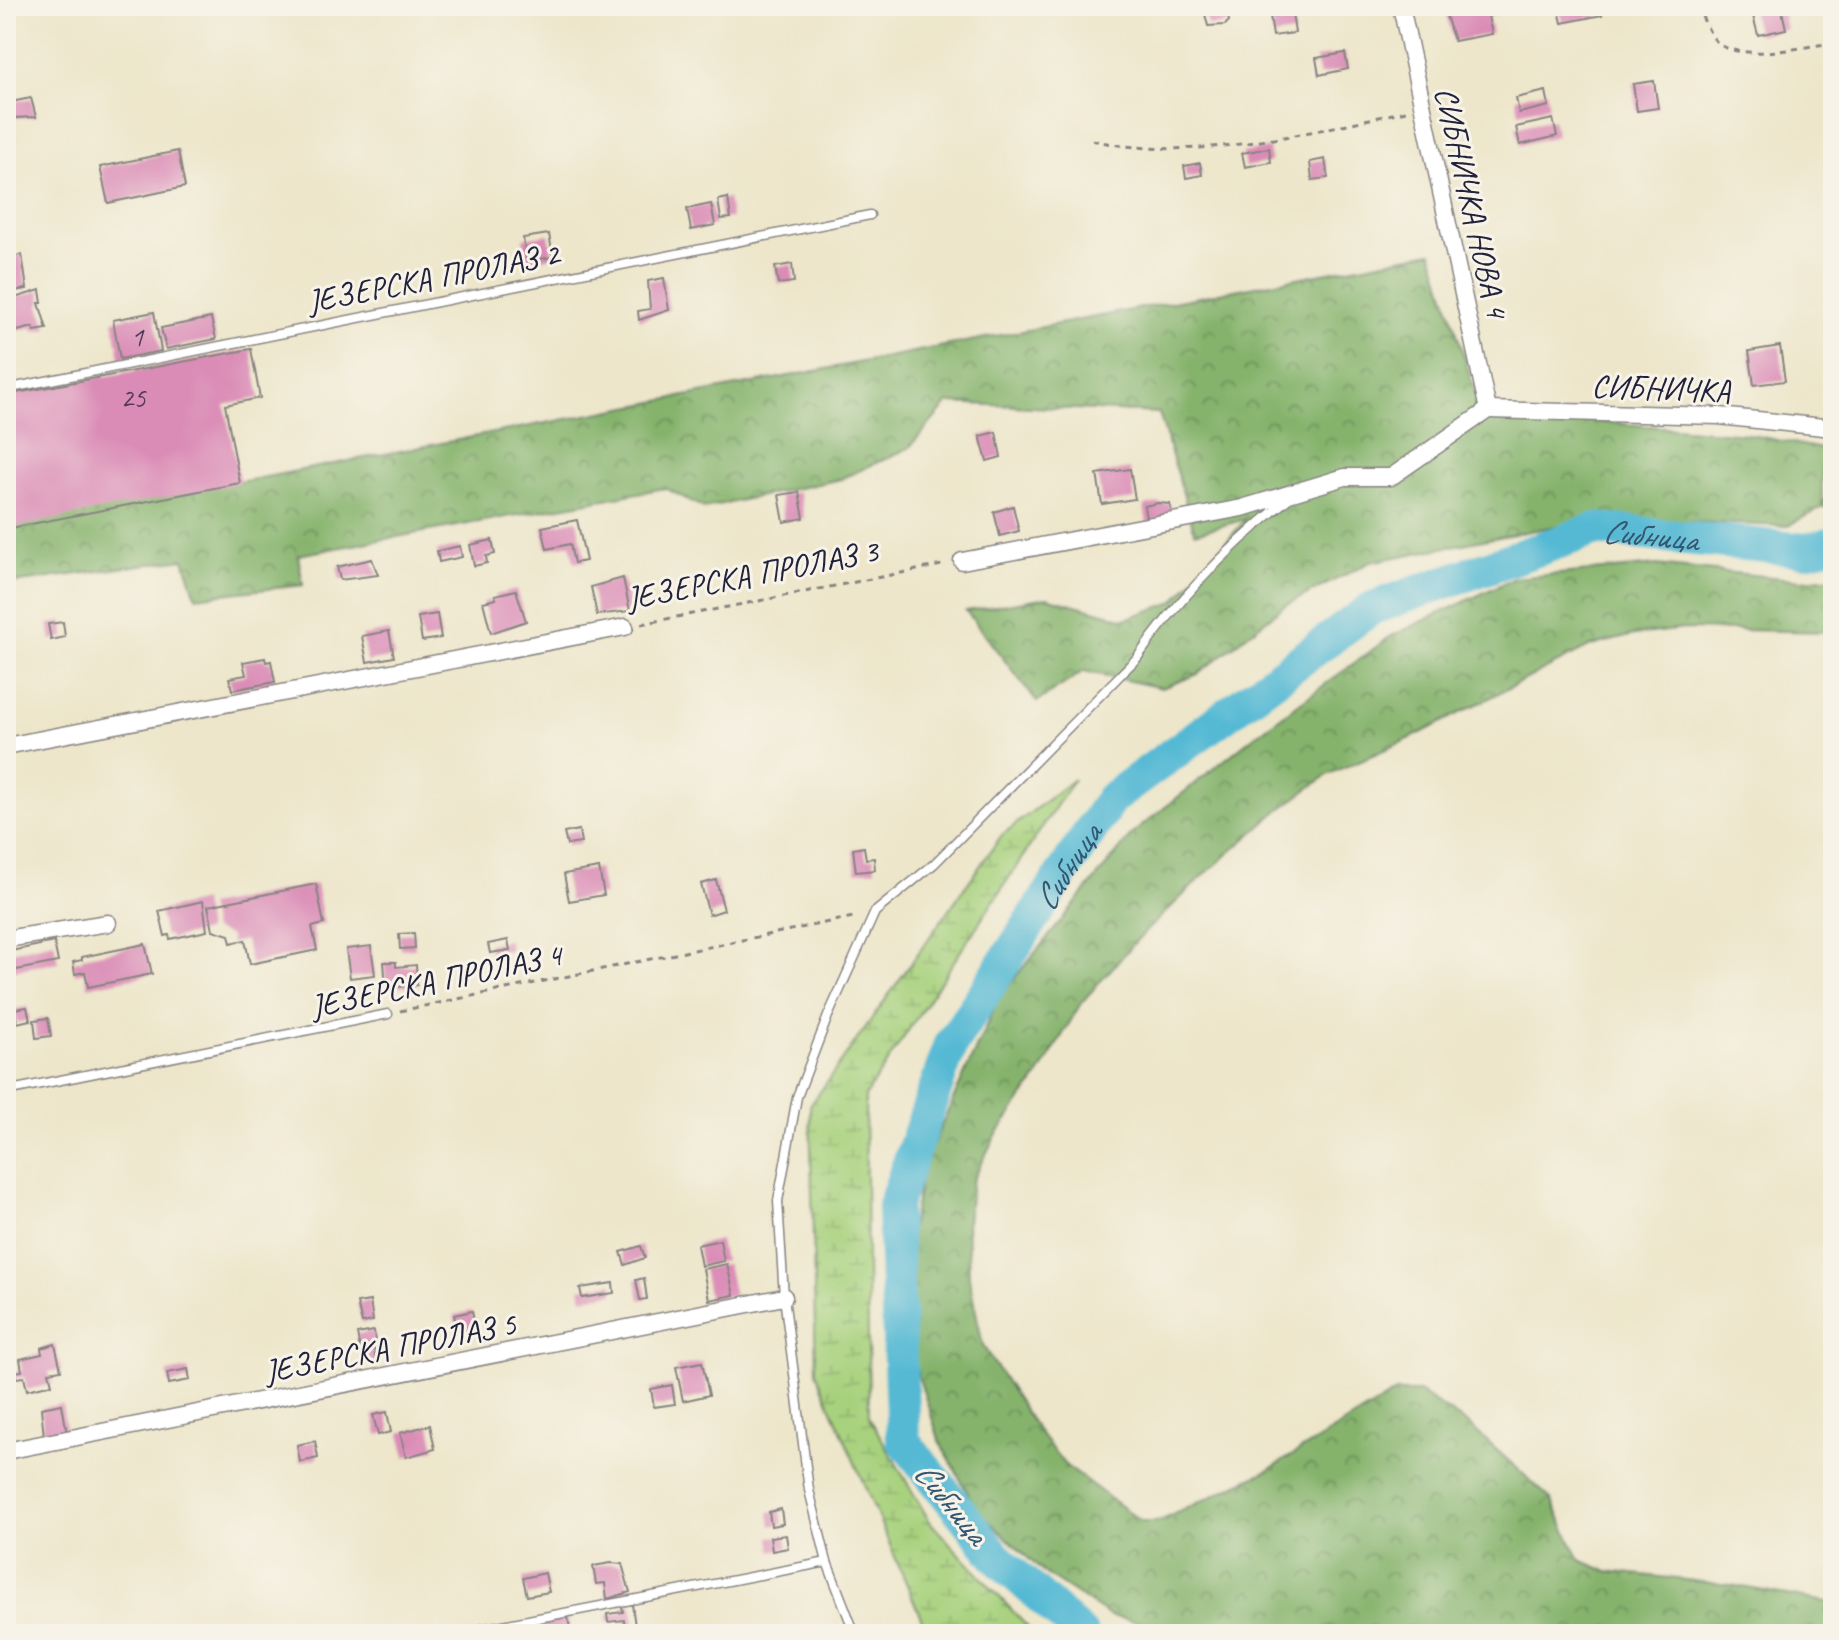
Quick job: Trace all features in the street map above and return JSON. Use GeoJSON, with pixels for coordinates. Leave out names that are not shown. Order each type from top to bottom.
{"type":"FeatureCollection","features":[{"type":"Feature","properties":{"kind":"street","name":"СИБНИЧКА НОВА 4"},"geometry":{"type":"LineString","coordinates":[[1401,6],[1488,410]]}},
{"type":"Feature","properties":{"kind":"street","name":"СИБНИЧКА"},"geometry":{"type":"LineString","coordinates":[[1488,410],[1719,416],[1833,428]]}},
{"type":"Feature","properties":{"kind":"street"},"geometry":{"type":"LineString","coordinates":[[962,561],[1292,496],[1345,477],[1391,477],[1488,410]]}},
{"type":"Feature","properties":{"kind":"street","name":"ЈЕЗЕРСКА ПРОЛАЗ 3"},"geometry":{"type":"LineString","coordinates":[[6,746],[625,627]]}},
{"type":"Feature","properties":{"kind":"street"},"geometry":{"type":"LineString","coordinates":[[6,939],[108,923]]}},
{"type":"Feature","properties":{"kind":"street","name":"ЈЕЗЕРСКА ПРОЛАЗ 5"},"geometry":{"type":"LineString","coordinates":[[6,1451],[784,1297]]}},
{"type":"Feature","properties":{"kind":"lane","name":"ЈЕЗЕРСКА ПРОЛАЗ 2"},"geometry":{"type":"LineString","coordinates":[[6,389],[870,215]]}},
{"type":"Feature","properties":{"kind":"lane"},"geometry":{"type":"LineString","coordinates":[[855,1634],[827,1562],[809,1490],[784,1297],[778,1201],[797,1097],[828,1016],[875,912],[934,864],[1137,658],[1164,619],[1249,530],[1292,496]]}},
{"type":"Feature","properties":{"kind":"lane","name":"ЈЕЗЕРСКА ПРОЛАЗ 4"},"geometry":{"type":"LineString","coordinates":[[6,1091],[388,1014]]}},
{"type":"Feature","properties":{"kind":"lane"},"geometry":{"type":"LineString","coordinates":[[456,1634],[827,1562]]}},
{"type":"Feature","properties":{"kind":"path"},"geometry":{"type":"LineString","coordinates":[[1696,6],[1715,41],[1730,50],[1754,52],[1833,43]]}},
{"type":"Feature","properties":{"kind":"path"},"geometry":{"type":"LineString","coordinates":[[1092,140],[1131,149],[1181,150],[1315,131],[1421,107]]}},
{"type":"Feature","properties":{"kind":"path","name":"ЈЕЗЕРСКА ПРОЛАЗ 3"},"geometry":{"type":"LineString","coordinates":[[625,627],[962,561]]}},
{"type":"Feature","properties":{"kind":"path","name":"ЈЕЗЕРСКА ПРОЛАЗ 4"},"geometry":{"type":"LineString","coordinates":[[388,1014],[875,912]]}},
{"type":"Feature","properties":{"kind":"green space"},"geometry":{"type":"Polygon","coordinates":[[[1432,252],[1476,395],[1503,414],[1747,434],[1822,449],[1822,506],[1833,484],[1833,507],[1821,508],[1787,526],[1597,518],[1370,562],[1284,606],[1198,674],[1162,688],[1084,671],[1037,702],[966,611],[1047,597],[1125,619],[1174,602],[1246,519],[1195,533],[1159,413],[948,403],[909,448],[841,479],[704,508],[665,488],[298,555],[303,585],[196,597],[184,559],[6,584],[6,527],[1432,252]]]}},
{"type":"Feature","properties":{"kind":"green space"},"geometry":{"type":"Polygon","coordinates":[[[1657,565],[1801,580],[1833,577],[1833,632],[1685,629],[1634,635],[1591,646],[1411,738],[1329,774],[1279,810],[1204,875],[1137,940],[1081,1003],[1039,1075],[994,1138],[972,1182],[967,1222],[969,1278],[983,1346],[1037,1430],[1065,1465],[1142,1522],[1157,1522],[1268,1470],[1396,1392],[1419,1392],[1468,1424],[1551,1499],[1580,1560],[1607,1571],[1730,1585],[1833,1603],[1833,1634],[1404,1634],[1384,1631],[1357,1634],[1201,1634],[1110,1616],[1044,1573],[977,1510],[940,1442],[916,1369],[910,1235],[922,1169],[999,997],[1133,833],[1252,738],[1391,636],[1515,578],[1657,565]]]}},
{"type":"Feature","properties":{"kind":"green space"},"geometry":{"type":"Polygon","coordinates":[[[1074,779],[865,1096],[869,1417],[930,1522],[1034,1634],[928,1634],[816,1372],[810,1106],[1002,835],[1074,779]]]}},
{"type":"Feature","properties":{"kind":"building"},"geometry":{"type":"Polygon","coordinates":[[[1226,6],[1229,21],[1225,25],[1208,26],[1204,10],[1226,6]]]}},
{"type":"Feature","properties":{"kind":"building"},"geometry":{"type":"Polygon","coordinates":[[[1443,6],[1497,6],[1499,14],[1488,16],[1492,34],[1454,41],[1443,6]]]}},
{"type":"Feature","properties":{"kind":"building"},"geometry":{"type":"Polygon","coordinates":[[[1558,6],[1600,6],[1602,15],[1562,23],[1558,6]]]}},
{"type":"Feature","properties":{"kind":"building"},"geometry":{"type":"Polygon","coordinates":[[[1781,6],[1786,29],[1758,35],[1752,12],[1781,6]]]}},
{"type":"Feature","properties":{"kind":"building"},"geometry":{"type":"Polygon","coordinates":[[[1292,13],[1295,33],[1273,36],[1270,16],[1292,13]]]}},
{"type":"Feature","properties":{"kind":"building"},"geometry":{"type":"Polygon","coordinates":[[[1345,53],[1348,69],[1319,75],[1316,58],[1345,53]]]}},
{"type":"Feature","properties":{"kind":"building"},"geometry":{"type":"Polygon","coordinates":[[[1654,81],[1658,108],[1637,111],[1633,84],[1654,81]]]}},
{"type":"Feature","properties":{"kind":"building"},"geometry":{"type":"Polygon","coordinates":[[[1546,91],[1549,106],[1519,113],[1516,98],[1546,91]]]}},
{"type":"Feature","properties":{"kind":"building"},"geometry":{"type":"Polygon","coordinates":[[[31,98],[36,117],[14,118],[15,124],[6,126],[6,103],[31,98]]]}},
{"type":"Feature","properties":{"kind":"building"},"geometry":{"type":"Polygon","coordinates":[[[1553,119],[1557,136],[1520,145],[1516,127],[1553,119]]]}},
{"type":"Feature","properties":{"kind":"building"},"geometry":{"type":"Polygon","coordinates":[[[1269,148],[1271,162],[1245,167],[1242,153],[1269,148]]]}},
{"type":"Feature","properties":{"kind":"building"},"geometry":{"type":"Polygon","coordinates":[[[178,151],[185,187],[108,203],[100,167],[178,151]]]}},
{"type":"Feature","properties":{"kind":"building"},"geometry":{"type":"Polygon","coordinates":[[[1325,159],[1328,178],[1312,180],[1310,162],[1325,159]]]}},
{"type":"Feature","properties":{"kind":"building"},"geometry":{"type":"Polygon","coordinates":[[[1200,163],[1202,175],[1186,178],[1184,166],[1200,163]]]}},
{"type":"Feature","properties":{"kind":"building"},"geometry":{"type":"Polygon","coordinates":[[[728,198],[731,218],[721,219],[718,200],[728,198]]]}},
{"type":"Feature","properties":{"kind":"building"},"geometry":{"type":"Polygon","coordinates":[[[711,204],[715,225],[691,230],[687,209],[711,204]]]}},
{"type":"Feature","properties":{"kind":"building"},"geometry":{"type":"Polygon","coordinates":[[[549,234],[553,257],[527,261],[523,238],[549,234]]]}},
{"type":"Feature","properties":{"kind":"building"},"geometry":{"type":"Polygon","coordinates":[[[22,255],[27,289],[7,292],[15,298],[40,290],[42,303],[39,303],[47,329],[34,331],[33,327],[6,334],[6,257],[22,255]]]}},
{"type":"Feature","properties":{"kind":"building"},"geometry":{"type":"Polygon","coordinates":[[[792,264],[794,282],[778,284],[775,267],[792,264]]]}},
{"type":"Feature","properties":{"kind":"building"},"geometry":{"type":"Polygon","coordinates":[[[664,278],[669,310],[639,320],[638,311],[650,309],[648,281],[664,278]]]}},
{"type":"Feature","properties":{"kind":"building"},"geometry":{"type":"Polygon","coordinates":[[[154,312],[161,351],[120,359],[113,320],[154,312]]]}},
{"type":"Feature","properties":{"kind":"building"},"geometry":{"type":"Polygon","coordinates":[[[211,318],[216,339],[166,349],[161,328],[211,318]]]}},
{"type":"Feature","properties":{"kind":"building"},"geometry":{"type":"Polygon","coordinates":[[[1780,346],[1785,381],[1754,385],[1749,351],[1780,346]]]}},
{"type":"Feature","properties":{"kind":"building"},"geometry":{"type":"Polygon","coordinates":[[[251,349],[260,398],[225,405],[240,483],[6,529],[6,395],[251,349]]]}},
{"type":"Feature","properties":{"kind":"building"},"geometry":{"type":"Polygon","coordinates":[[[996,432],[1001,457],[987,461],[980,436],[996,432]]]}},
{"type":"Feature","properties":{"kind":"building"},"geometry":{"type":"Polygon","coordinates":[[[1130,469],[1135,499],[1102,504],[1097,474],[1130,469]]]}},
{"type":"Feature","properties":{"kind":"building"},"geometry":{"type":"Polygon","coordinates":[[[799,492],[804,518],[784,522],[779,495],[799,492]]]}},
{"type":"Feature","properties":{"kind":"building"},"geometry":{"type":"Polygon","coordinates":[[[1170,504],[1172,514],[1147,524],[1144,506],[1170,504]]]}},
{"type":"Feature","properties":{"kind":"building"},"geometry":{"type":"Polygon","coordinates":[[[1013,506],[1019,531],[1000,536],[994,512],[1013,506]]]}},
{"type":"Feature","properties":{"kind":"building"},"geometry":{"type":"Polygon","coordinates":[[[577,520],[586,561],[574,563],[570,544],[547,549],[542,527],[577,520]]]}},
{"type":"Feature","properties":{"kind":"building"},"geometry":{"type":"Polygon","coordinates":[[[492,540],[495,554],[486,556],[487,563],[474,566],[470,545],[492,540]]]}},
{"type":"Feature","properties":{"kind":"building"},"geometry":{"type":"Polygon","coordinates":[[[460,546],[462,557],[439,562],[437,551],[460,546]]]}},
{"type":"Feature","properties":{"kind":"building"},"geometry":{"type":"Polygon","coordinates":[[[372,559],[378,575],[340,580],[337,567],[372,559]]]}},
{"type":"Feature","properties":{"kind":"building"},"geometry":{"type":"Polygon","coordinates":[[[623,578],[630,611],[597,615],[591,587],[623,578]]]}},
{"type":"Feature","properties":{"kind":"building"},"geometry":{"type":"Polygon","coordinates":[[[516,590],[526,621],[491,633],[483,602],[496,599],[495,595],[516,590]]]}},
{"type":"Feature","properties":{"kind":"building"},"geometry":{"type":"Polygon","coordinates":[[[437,614],[441,638],[422,641],[418,617],[437,614]]]}},
{"type":"Feature","properties":{"kind":"building"},"geometry":{"type":"Polygon","coordinates":[[[63,622],[65,637],[51,640],[48,624],[63,622]]]}},
{"type":"Feature","properties":{"kind":"building"},"geometry":{"type":"Polygon","coordinates":[[[389,631],[394,657],[367,662],[362,636],[389,631]]]}},
{"type":"Feature","properties":{"kind":"building"},"geometry":{"type":"Polygon","coordinates":[[[265,658],[266,662],[271,661],[275,682],[232,690],[229,678],[246,675],[243,662],[265,658]]]}},
{"type":"Feature","properties":{"kind":"building"},"geometry":{"type":"Polygon","coordinates":[[[579,830],[581,843],[567,845],[564,833],[579,830]]]}},
{"type":"Feature","properties":{"kind":"building"},"geometry":{"type":"Polygon","coordinates":[[[864,847],[866,859],[874,858],[875,870],[856,872],[853,849],[864,847]]]}},
{"type":"Feature","properties":{"kind":"building"},"geometry":{"type":"Polygon","coordinates":[[[599,868],[604,895],[569,901],[564,874],[599,868]]]}},
{"type":"Feature","properties":{"kind":"building"},"geometry":{"type":"Polygon","coordinates":[[[716,880],[724,910],[709,915],[701,884],[716,880]]]}},
{"type":"Feature","properties":{"kind":"building"},"geometry":{"type":"Polygon","coordinates":[[[316,884],[324,924],[312,927],[317,950],[250,964],[245,940],[231,943],[229,935],[213,930],[208,906],[316,884]]]}},
{"type":"Feature","properties":{"kind":"building"},"geometry":{"type":"Polygon","coordinates":[[[203,901],[207,931],[170,939],[169,935],[165,936],[159,911],[203,901]]]}},
{"type":"Feature","properties":{"kind":"building"},"geometry":{"type":"Polygon","coordinates":[[[414,933],[415,948],[400,949],[399,934],[414,933]]]}},
{"type":"Feature","properties":{"kind":"building"},"geometry":{"type":"Polygon","coordinates":[[[508,940],[510,950],[490,953],[488,944],[508,940]]]}},
{"type":"Feature","properties":{"kind":"building"},"geometry":{"type":"Polygon","coordinates":[[[54,942],[58,962],[6,972],[6,952],[54,942]]]}},
{"type":"Feature","properties":{"kind":"building"},"geometry":{"type":"Polygon","coordinates":[[[145,944],[152,974],[88,987],[85,972],[75,974],[73,962],[82,960],[82,957],[145,944]]]}},
{"type":"Feature","properties":{"kind":"building"},"geometry":{"type":"Polygon","coordinates":[[[371,946],[375,975],[350,978],[346,949],[371,946]]]}},
{"type":"Feature","properties":{"kind":"building"},"geometry":{"type":"Polygon","coordinates":[[[384,962],[396,962],[396,967],[416,965],[417,985],[386,988],[384,962]]]}},
{"type":"Feature","properties":{"kind":"building"},"geometry":{"type":"Polygon","coordinates":[[[27,1007],[30,1020],[17,1023],[15,1009],[27,1007]]]}},
{"type":"Feature","properties":{"kind":"building"},"geometry":{"type":"Polygon","coordinates":[[[48,1018],[51,1036],[36,1038],[34,1020],[48,1018]]]}},
{"type":"Feature","properties":{"kind":"building"},"geometry":{"type":"Polygon","coordinates":[[[720,1240],[724,1261],[701,1266],[697,1245],[720,1240]]]}},
{"type":"Feature","properties":{"kind":"building"},"geometry":{"type":"Polygon","coordinates":[[[641,1246],[645,1258],[625,1265],[621,1252],[641,1246]]]}},
{"type":"Feature","properties":{"kind":"building"},"geometry":{"type":"Polygon","coordinates":[[[727,1264],[734,1295],[709,1300],[703,1269],[727,1264]]]}},
{"type":"Feature","properties":{"kind":"building"},"geometry":{"type":"Polygon","coordinates":[[[644,1278],[647,1299],[640,1300],[636,1280],[644,1278]]]}},
{"type":"Feature","properties":{"kind":"building"},"geometry":{"type":"Polygon","coordinates":[[[613,1283],[614,1293],[582,1298],[580,1288],[613,1283]]]}},
{"type":"Feature","properties":{"kind":"building"},"geometry":{"type":"Polygon","coordinates":[[[370,1301],[373,1321],[362,1323],[357,1303],[370,1301]]]}},
{"type":"Feature","properties":{"kind":"building"},"geometry":{"type":"Polygon","coordinates":[[[472,1311],[476,1331],[458,1334],[454,1315],[472,1311]]]}},
{"type":"Feature","properties":{"kind":"building"},"geometry":{"type":"Polygon","coordinates":[[[374,1331],[375,1343],[368,1345],[369,1350],[374,1349],[376,1362],[363,1364],[357,1334],[374,1331]]]}},
{"type":"Feature","properties":{"kind":"building"},"geometry":{"type":"Polygon","coordinates":[[[55,1344],[61,1370],[49,1372],[52,1384],[27,1390],[24,1377],[16,1378],[15,1372],[22,1371],[20,1359],[42,1354],[41,1348],[55,1344]]]}},
{"type":"Feature","properties":{"kind":"building"},"geometry":{"type":"Polygon","coordinates":[[[702,1362],[709,1395],[683,1401],[676,1367],[702,1362]]]}},
{"type":"Feature","properties":{"kind":"building"},"geometry":{"type":"Polygon","coordinates":[[[188,1369],[190,1380],[169,1384],[167,1373],[188,1369]]]}},
{"type":"Feature","properties":{"kind":"building"},"geometry":{"type":"Polygon","coordinates":[[[672,1385],[675,1404],[654,1407],[651,1389],[672,1385]]]}},
{"type":"Feature","properties":{"kind":"building"},"geometry":{"type":"Polygon","coordinates":[[[62,1404],[67,1434],[44,1437],[41,1408],[62,1404]]]}},
{"type":"Feature","properties":{"kind":"building"},"geometry":{"type":"Polygon","coordinates":[[[387,1412],[391,1432],[378,1435],[373,1415],[387,1412]]]}},
{"type":"Feature","properties":{"kind":"building"},"geometry":{"type":"Polygon","coordinates":[[[430,1425],[435,1449],[406,1457],[400,1433],[430,1425]]]}},
{"type":"Feature","properties":{"kind":"building"},"geometry":{"type":"Polygon","coordinates":[[[315,1441],[318,1458],[300,1462],[297,1445],[315,1441]]]}},
{"type":"Feature","properties":{"kind":"building"},"geometry":{"type":"Polygon","coordinates":[[[781,1509],[783,1524],[771,1526],[769,1512],[781,1509]]]}},
{"type":"Feature","properties":{"kind":"building"},"geometry":{"type":"Polygon","coordinates":[[[786,1535],[788,1548],[772,1551],[770,1537],[786,1535]]]}},
{"type":"Feature","properties":{"kind":"building"},"geometry":{"type":"Polygon","coordinates":[[[622,1564],[630,1592],[607,1599],[605,1583],[596,1584],[593,1566],[622,1564]]]}},
{"type":"Feature","properties":{"kind":"building"},"geometry":{"type":"Polygon","coordinates":[[[545,1573],[549,1592],[527,1596],[523,1578],[545,1573]]]}},
{"type":"Feature","properties":{"kind":"building"},"geometry":{"type":"Polygon","coordinates":[[[632,1604],[636,1634],[626,1634],[624,1620],[608,1622],[607,1614],[623,1612],[622,1606],[632,1604]]]}},
{"type":"Feature","properties":{"kind":"building"},"geometry":{"type":"Polygon","coordinates":[[[568,1617],[570,1629],[536,1634],[534,1623],[568,1617]]]}},
{"type":"Feature","properties":{"kind":"waterway","name":"Сибница"},"geometry":{"type":"LineString","coordinates":[[1081,1634],[999,1560],[903,1440],[894,1206],[951,1044],[1111,799],[1372,608],[1596,529],[1806,550],[1833,544]]}}]}
